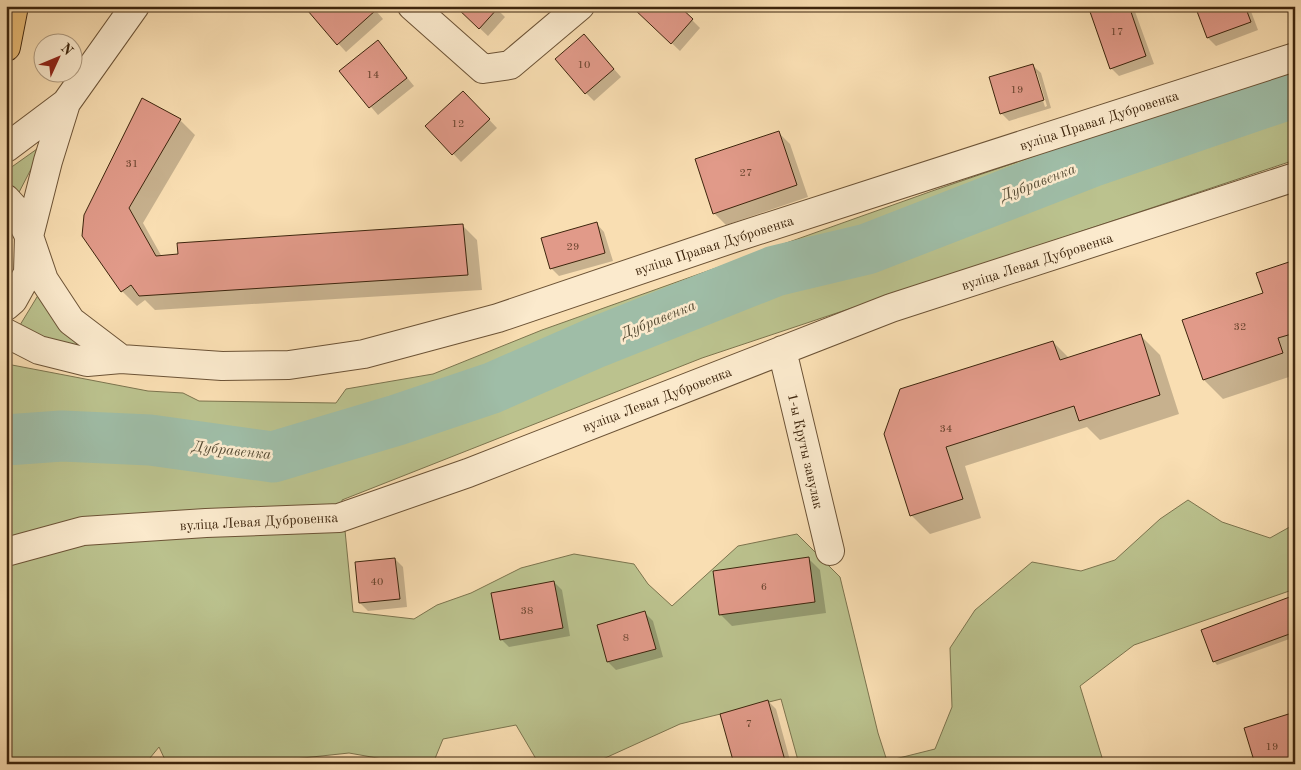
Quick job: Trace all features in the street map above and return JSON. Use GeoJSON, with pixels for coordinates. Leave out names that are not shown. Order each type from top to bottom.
{"type":"FeatureCollection","features":[{"type":"Feature","properties":{"kind":"main road"},"geometry":{"type":"LineString","coordinates":[[6,47],[14,6]]}},
{"type":"Feature","properties":{"kind":"street"},"geometry":{"type":"LineString","coordinates":[[6,148],[66,103],[135,6]]}},
{"type":"Feature","properties":{"kind":"street"},"geometry":{"type":"LineString","coordinates":[[412,6],[483,69],[510,65],[580,6]]}},
{"type":"Feature","properties":{"kind":"street","name":"вуліца Правая Дубровенка"},"geometry":{"type":"LineString","coordinates":[[6,333],[39,350],[87,362],[121,359],[222,366],[289,365],[364,354],[498,318],[743,235],[1295,57]]}},
{"type":"Feature","properties":{"kind":"street"},"geometry":{"type":"LineString","coordinates":[[6,306],[13,300],[28,273],[29,236],[48,161],[66,103]]}},
{"type":"Feature","properties":{"kind":"street","name":"вуліца Левая Дубровенка"},"geometry":{"type":"LineString","coordinates":[[6,552],[83,531],[206,523],[339,518],[468,473],[891,308],[1295,177]]}},
{"type":"Feature","properties":{"kind":"street"},"geometry":{"type":"LineString","coordinates":[[6,199],[16,210],[29,236],[44,280],[71,321],[121,359]]}},
{"type":"Feature","properties":{"kind":"street","name":"1-ы Круты завулак"},"geometry":{"type":"LineString","coordinates":[[782,350],[830,551]]}},
{"type":"Feature","properties":{"kind":"green space"},"geometry":{"type":"Polygon","coordinates":[[[1295,67],[1295,160],[702,358],[342,500],[353,612],[414,619],[437,605],[471,593],[521,568],[574,554],[634,564],[648,584],[672,606],[738,546],[797,534],[840,577],[878,733],[887,761],[935,749],[952,707],[950,648],[975,610],[1032,562],[1081,571],[1115,560],[1160,519],[1188,500],[1222,522],[1270,538],[1295,524],[1295,589],[1134,645],[1080,686],[1104,764],[799,764],[781,699],[680,724],[592,764],[539,764],[516,725],[443,739],[434,761],[429,764],[411,764],[349,753],[247,764],[167,764],[159,747],[145,764],[6,764],[6,366],[12,365],[148,391],[183,393],[199,401],[336,403],[346,389],[433,374],[542,330],[935,190],[1295,67]]]}},
{"type":"Feature","properties":{"kind":"green space"},"geometry":{"type":"Polygon","coordinates":[[[44,144],[15,200],[6,194],[6,171],[44,144]]]}},
{"type":"Feature","properties":{"kind":"green space"},"geometry":{"type":"Polygon","coordinates":[[[40,292],[101,352],[59,345],[17,330],[40,292]]]}},
{"type":"Feature","properties":{"kind":"building"},"geometry":{"type":"Polygon","coordinates":[[[313,6],[373,6],[376,10],[337,45],[308,11],[313,6]]]}},
{"type":"Feature","properties":{"kind":"building"},"geometry":{"type":"Polygon","coordinates":[[[455,6],[496,6],[498,8],[479,29],[455,6]]]}},
{"type":"Feature","properties":{"kind":"building"},"geometry":{"type":"Polygon","coordinates":[[[633,6],[679,6],[693,19],[671,44],[633,6]]]}},
{"type":"Feature","properties":{"kind":"building"},"geometry":{"type":"Polygon","coordinates":[[[1088,6],[1129,6],[1146,56],[1110,69],[1088,6]]]}},
{"type":"Feature","properties":{"kind":"building"},"geometry":{"type":"Polygon","coordinates":[[[1195,6],[1245,6],[1251,22],[1207,38],[1195,6]]]}},
{"type":"Feature","properties":{"kind":"building"},"geometry":{"type":"Polygon","coordinates":[[[584,34],[614,69],[585,94],[555,59],[584,34]]]}},
{"type":"Feature","properties":{"kind":"building"},"geometry":{"type":"Polygon","coordinates":[[[378,40],[407,78],[369,108],[339,71],[378,40]]]}},
{"type":"Feature","properties":{"kind":"building"},"geometry":{"type":"Polygon","coordinates":[[[1033,64],[1044,100],[1000,114],[989,77],[1033,64]]]}},
{"type":"Feature","properties":{"kind":"building"},"geometry":{"type":"Polygon","coordinates":[[[463,91],[490,119],[452,155],[425,126],[463,91]]]}},
{"type":"Feature","properties":{"kind":"building"},"geometry":{"type":"Polygon","coordinates":[[[142,98],[181,119],[129,208],[156,256],[178,254],[177,243],[463,224],[468,275],[139,296],[131,285],[121,292],[82,236],[84,215],[142,98]]]}},
{"type":"Feature","properties":{"kind":"building"},"geometry":{"type":"Polygon","coordinates":[[[779,131],[797,185],[713,214],[695,159],[779,131]]]}},
{"type":"Feature","properties":{"kind":"building"},"geometry":{"type":"Polygon","coordinates":[[[597,222],[605,253],[550,269],[541,238],[597,222]]]}},
{"type":"Feature","properties":{"kind":"building"},"geometry":{"type":"Polygon","coordinates":[[[1295,260],[1295,333],[1278,338],[1283,353],[1203,380],[1182,320],[1263,293],[1256,273],[1295,260]]]}},
{"type":"Feature","properties":{"kind":"building"},"geometry":{"type":"Polygon","coordinates":[[[1141,334],[1160,395],[1079,421],[1074,406],[946,447],[963,499],[910,516],[884,434],[900,389],[1053,341],[1060,360],[1141,334]]]}},
{"type":"Feature","properties":{"kind":"building"},"geometry":{"type":"Polygon","coordinates":[[[809,557],[815,602],[719,615],[713,571],[809,557]]]}},
{"type":"Feature","properties":{"kind":"building"},"geometry":{"type":"Polygon","coordinates":[[[395,558],[400,599],[359,603],[355,562],[395,558]]]}},
{"type":"Feature","properties":{"kind":"building"},"geometry":{"type":"Polygon","coordinates":[[[554,581],[563,628],[500,640],[491,593],[554,581]]]}},
{"type":"Feature","properties":{"kind":"building"},"geometry":{"type":"Polygon","coordinates":[[[1295,595],[1295,632],[1213,662],[1201,630],[1295,595]]]}},
{"type":"Feature","properties":{"kind":"building"},"geometry":{"type":"Polygon","coordinates":[[[645,611],[656,649],[607,662],[597,625],[645,611]]]}},
{"type":"Feature","properties":{"kind":"building"},"geometry":{"type":"Polygon","coordinates":[[[768,700],[786,764],[734,764],[720,714],[768,700]]]}},
{"type":"Feature","properties":{"kind":"building"},"geometry":{"type":"Polygon","coordinates":[[[1295,712],[1295,764],[1255,764],[1244,728],[1295,712]]]}},
{"type":"Feature","properties":{"kind":"waterway","name":"Дубравенка"},"geometry":{"type":"LineString","coordinates":[[6,440],[62,436],[150,440],[273,457],[397,420],[492,388],[597,342],[775,271],[867,249],[1091,162],[1295,92]]}}]}
